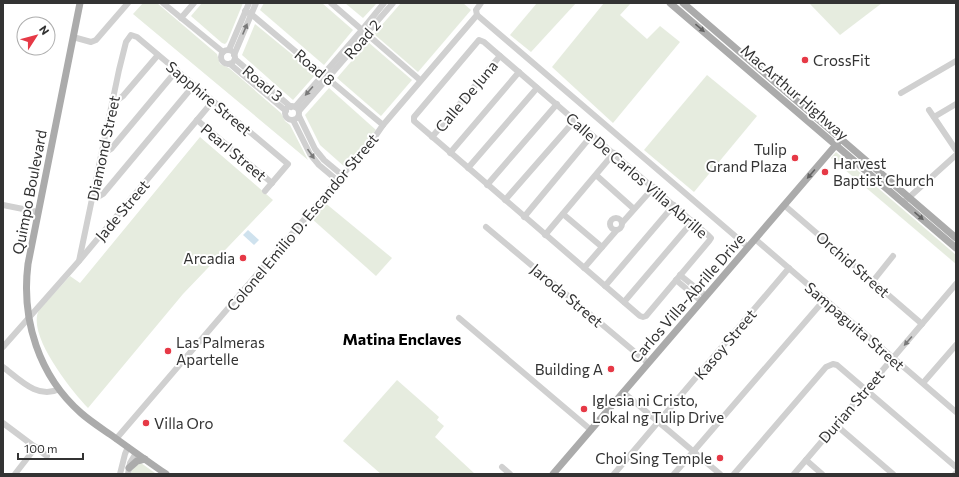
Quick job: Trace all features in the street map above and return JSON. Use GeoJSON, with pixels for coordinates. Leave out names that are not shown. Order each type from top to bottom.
{"type":"FeatureCollection","features":[{"type":"Feature","properties":{"kind":"main road","name":"Quimpo Boulevard"},"geometry":{"type":"LineString","coordinates":[[80,3],[26,278],[28,317],[39,354],[50,376],[59,389],[82,414],[166,474]]}},
{"type":"Feature","properties":{"kind":"main road","name":"MacArthur Highway"},"geometry":{"type":"LineString","coordinates":[[670,3],[744,60]]}},
{"type":"Feature","properties":{"kind":"main road","name":"MacArthur Highway"},"geometry":{"type":"LineString","coordinates":[[683,3],[744,60],[906,200],[956,248]]}},
{"type":"Feature","properties":{"kind":"main road","name":"Carlos Villa-Abrille Drive"},"geometry":{"type":"LineString","coordinates":[[553,474],[839,142]]}},
{"type":"Feature","properties":{"kind":"main road","name":"MacArthur Highway"},"geometry":{"type":"LineString","coordinates":[[906,200],[956,238]]}},
{"type":"Feature","properties":{"kind":"main road"},"geometry":{"type":"LineString","coordinates":[[128,471],[137,461],[145,459]]}},
{"type":"Feature","properties":{"kind":"street"},"geometry":{"type":"LineString","coordinates":[[74,37],[90,42],[96,40],[127,3]]}},
{"type":"Feature","properties":{"kind":"street"},"geometry":{"type":"LineString","coordinates":[[163,3],[226,51],[233,59]]}},
{"type":"Feature","properties":{"kind":"street"},"geometry":{"type":"LineString","coordinates":[[181,18],[194,3]]}},
{"type":"Feature","properties":{"kind":"street"},"geometry":{"type":"LineString","coordinates":[[248,3],[248,13],[233,59],[226,64],[221,58],[248,13],[256,3]]}},
{"type":"Feature","properties":{"kind":"street"},"geometry":{"type":"LineString","coordinates":[[331,3],[420,80]]}},
{"type":"Feature","properties":{"kind":"street","name":"Road 2"},"geometry":{"type":"LineString","coordinates":[[364,32],[384,3]]}},
{"type":"Feature","properties":{"kind":"street","name":"Road 2"},"geometry":{"type":"LineString","coordinates":[[293,120],[297,119],[294,110],[364,32],[393,3]]}},
{"type":"Feature","properties":{"kind":"street"},"geometry":{"type":"LineString","coordinates":[[478,4],[476,12],[477,15],[748,247]]}},
{"type":"Feature","properties":{"kind":"street","name":"Road 8"},"geometry":{"type":"LineString","coordinates":[[248,13],[383,125]]}},
{"type":"Feature","properties":{"kind":"street","name":"Colonel Emilio D. Escandor Street"},"geometry":{"type":"LineString","coordinates":[[116,438],[338,181],[420,80],[477,15]]}},
{"type":"Feature","properties":{"kind":"street","name":"Sapphire Street"},"geometry":{"type":"LineString","coordinates":[[129,37],[134,35],[137,36],[288,164],[272,183]]}},
{"type":"Feature","properties":{"kind":"street","name":"Diamond Street"},"geometry":{"type":"LineString","coordinates":[[80,261],[112,104],[126,42],[129,37]]}},
{"type":"Feature","properties":{"kind":"street","name":"Calle De Carlos Villa Abrille"},"geometry":{"type":"LineString","coordinates":[[479,40],[484,42],[519,72],[654,187],[711,238],[644,317],[640,316],[415,123],[413,118],[479,40]]}},
{"type":"Feature","properties":{"kind":"street"},"geometry":{"type":"LineString","coordinates":[[112,104],[123,96],[158,55]]}},
{"type":"Feature","properties":{"kind":"street","name":"Calle De Juna"},"geometry":{"type":"LineString","coordinates":[[432,137],[500,56]]}},
{"type":"Feature","properties":{"kind":"street","name":"Road 3"},"geometry":{"type":"LineString","coordinates":[[233,59],[294,110],[315,149],[324,160],[342,175]]}},
{"type":"Feature","properties":{"kind":"street"},"geometry":{"type":"LineString","coordinates":[[901,94],[956,61]]}},
{"type":"Feature","properties":{"kind":"street"},"geometry":{"type":"LineString","coordinates":[[101,155],[111,149],[177,70]]}},
{"type":"Feature","properties":{"kind":"street"},"geometry":{"type":"LineString","coordinates":[[450,152],[519,72]]}},
{"type":"Feature","properties":{"kind":"street"},"geometry":{"type":"LineString","coordinates":[[92,198],[103,194],[194,85]]}},
{"type":"Feature","properties":{"kind":"street"},"geometry":{"type":"LineString","coordinates":[[468,168],[537,88]]}},
{"type":"Feature","properties":{"kind":"street","name":"Jade Street"},"geometry":{"type":"LineString","coordinates":[[3,347],[28,317],[80,261],[214,101]]}},
{"type":"Feature","properties":{"kind":"street"},"geometry":{"type":"LineString","coordinates":[[487,185],[557,104]]}},
{"type":"Feature","properties":{"kind":"street"},"geometry":{"type":"LineString","coordinates":[[934,117],[956,104]]}},
{"type":"Feature","properties":{"kind":"street"},"geometry":{"type":"LineString","coordinates":[[294,110],[286,117],[289,120],[293,120],[310,154],[319,165],[338,181]]}},
{"type":"Feature","properties":{"kind":"street"},"geometry":{"type":"LineString","coordinates":[[929,110],[956,150]]}},
{"type":"Feature","properties":{"kind":"street","name":"Pearl Street"},"geometry":{"type":"LineString","coordinates":[[197,120],[272,183]]}},
{"type":"Feature","properties":{"kind":"street"},"geometry":{"type":"LineString","coordinates":[[505,200],[575,120]]}},
{"type":"Feature","properties":{"kind":"street"},"geometry":{"type":"LineString","coordinates":[[524,217],[592,135]]}},
{"type":"Feature","properties":{"kind":"street"},"geometry":{"type":"LineString","coordinates":[[545,235],[614,153]]}},
{"type":"Feature","properties":{"kind":"street"},"geometry":{"type":"LineString","coordinates":[[906,200],[956,155]]}},
{"type":"Feature","properties":{"kind":"street"},"geometry":{"type":"LineString","coordinates":[[596,174],[634,209]]}},
{"type":"Feature","properties":{"kind":"street"},"geometry":{"type":"LineString","coordinates":[[265,191],[272,183]]}},
{"type":"Feature","properties":{"kind":"street"},"geometry":{"type":"LineString","coordinates":[[584,268],[616,230],[621,228],[622,223],[654,187]]}},
{"type":"Feature","properties":{"kind":"street"},"geometry":{"type":"LineString","coordinates":[[3,205],[38,212]]}},
{"type":"Feature","properties":{"kind":"street"},"geometry":{"type":"LineString","coordinates":[[605,286],[674,205]]}},
{"type":"Feature","properties":{"kind":"street","name":"Orchid Street"},"geometry":{"type":"LineString","coordinates":[[784,205],[922,324]]}},
{"type":"Feature","properties":{"kind":"street"},"geometry":{"type":"LineString","coordinates":[[563,214],[602,247]]}},
{"type":"Feature","properties":{"kind":"street"},"geometry":{"type":"LineString","coordinates":[[616,230],[611,228],[610,221],[617,218],[622,223]]}},
{"type":"Feature","properties":{"kind":"street"},"geometry":{"type":"LineString","coordinates":[[624,302],[693,221]]}},
{"type":"Feature","properties":{"kind":"street","name":"Jaroda Street"},"geometry":{"type":"LineString","coordinates":[[486,227],[648,364]]}},
{"type":"Feature","properties":{"kind":"street","name":"Sampaguita Street"},"geometry":{"type":"LineString","coordinates":[[755,239],[956,412]]}},
{"type":"Feature","properties":{"kind":"street"},"geometry":{"type":"LineString","coordinates":[[873,281],[893,256]]}},
{"type":"Feature","properties":{"kind":"street","name":"Kasoy Street"},"geometry":{"type":"LineString","coordinates":[[614,474],[789,268]]}},
{"type":"Feature","properties":{"kind":"street"},"geometry":{"type":"LineString","coordinates":[[678,278],[703,299]]}},
{"type":"Feature","properties":{"kind":"street","name":"Durian Street"},"geometry":{"type":"LineString","coordinates":[[794,474],[956,284]]}},
{"type":"Feature","properties":{"kind":"street"},"geometry":{"type":"LineString","coordinates":[[674,474],[825,299]]}},
{"type":"Feature","properties":{"kind":"street"},"geometry":{"type":"LineString","coordinates":[[459,318],[591,430]]}},
{"type":"Feature","properties":{"kind":"street"},"geometry":{"type":"LineString","coordinates":[[923,384],[956,345]]}},
{"type":"Feature","properties":{"kind":"street"},"geometry":{"type":"LineString","coordinates":[[950,352],[956,356]]}},
{"type":"Feature","properties":{"kind":"street"},"geometry":{"type":"LineString","coordinates":[[734,474],[826,367],[831,364],[837,365],[956,467]]}},
{"type":"Feature","properties":{"kind":"street"},"geometry":{"type":"LineString","coordinates":[[3,367],[39,392],[48,393],[59,389]]}},
{"type":"Feature","properties":{"kind":"street"},"geometry":{"type":"LineString","coordinates":[[623,392],[720,474]]}},
{"type":"Feature","properties":{"kind":"street"},"geometry":{"type":"LineString","coordinates":[[3,424],[47,456]]}},
{"type":"Feature","properties":{"kind":"street"},"geometry":{"type":"LineString","coordinates":[[836,425],[892,474]]}},
{"type":"Feature","properties":{"kind":"street"},"geometry":{"type":"LineString","coordinates":[[15,474],[36,447]]}},
{"type":"Feature","properties":{"kind":"street"},"geometry":{"type":"LineString","coordinates":[[120,474],[128,447]]}},
{"type":"Feature","properties":{"kind":"street"},"geometry":{"type":"LineString","coordinates":[[128,471],[132,459],[136,453]]}},
{"type":"Feature","properties":{"kind":"street"},"geometry":{"type":"LineString","coordinates":[[806,460],[822,474]]}},
{"type":"Feature","properties":{"kind":"street"},"geometry":{"type":"LineString","coordinates":[[502,467],[510,474]]}},
{"type":"Feature","properties":{"kind":"shaded area"},"geometry":{"type":"Polygon","coordinates":[[[143,3],[157,3],[217,54],[220,64],[229,68],[281,113],[285,121],[290,125],[308,160],[133,14],[143,3]]]}},
{"type":"Feature","properties":{"kind":"shaded area"},"geometry":{"type":"Polygon","coordinates":[[[202,3],[243,3],[225,44],[191,16],[202,3]]]}},
{"type":"Feature","properties":{"kind":"shaded area"},"geometry":{"type":"Polygon","coordinates":[[[264,3],[322,3],[353,30],[324,65],[260,10],[264,3]]]}},
{"type":"Feature","properties":{"kind":"shaded area"},"geometry":{"type":"Polygon","coordinates":[[[345,3],[377,3],[363,18],[345,3]]]}},
{"type":"Feature","properties":{"kind":"shaded area"},"geometry":{"type":"Polygon","coordinates":[[[401,3],[463,3],[471,10],[418,72],[374,34],[401,3]]]}},
{"type":"Feature","properties":{"kind":"shaded area"},"geometry":{"type":"Polygon","coordinates":[[[537,3],[576,3],[531,52],[510,35],[537,3]]]}},
{"type":"Feature","properties":{"kind":"shaded area"},"geometry":{"type":"Polygon","coordinates":[[[604,3],[631,3],[620,15],[647,39],[660,26],[680,42],[613,123],[552,67],[604,3]]]}},
{"type":"Feature","properties":{"kind":"shaded area"},"geometry":{"type":"Polygon","coordinates":[[[809,3],[882,3],[840,35],[809,3]]]}},
{"type":"Feature","properties":{"kind":"shaded area"},"geometry":{"type":"Polygon","coordinates":[[[255,24],[316,74],[293,100],[242,55],[255,24]]]}},
{"type":"Feature","properties":{"kind":"shaded area"},"geometry":{"type":"Polygon","coordinates":[[[368,42],[412,80],[381,116],[337,78],[368,42]]]}},
{"type":"Feature","properties":{"kind":"shaded area"},"geometry":{"type":"Polygon","coordinates":[[[707,75],[757,116],[694,192],[644,150],[707,75]]]}},
{"type":"Feature","properties":{"kind":"shaded area"},"geometry":{"type":"Polygon","coordinates":[[[329,88],[376,130],[346,168],[320,145],[305,115],[329,88]]]}},
{"type":"Feature","properties":{"kind":"shaded area"},"geometry":{"type":"Polygon","coordinates":[[[200,137],[273,200],[183,294],[88,408],[71,388],[44,347],[39,333],[37,320],[39,310],[70,276],[80,283],[200,137]]]}},
{"type":"Feature","properties":{"kind":"shaded area"},"geometry":{"type":"Polygon","coordinates":[[[836,152],[956,255],[956,264],[831,158],[836,152]]]}},
{"type":"Feature","properties":{"kind":"shaded area"},"geometry":{"type":"Polygon","coordinates":[[[324,202],[392,258],[376,276],[311,218],[324,202]]]}},
{"type":"Feature","properties":{"kind":"shaded area"},"geometry":{"type":"Polygon","coordinates":[[[397,380],[439,417],[437,420],[444,426],[435,437],[475,474],[381,474],[343,441],[397,380]]]}},
{"type":"Feature","properties":{"kind":"shaded area"},"geometry":{"type":"Polygon","coordinates":[[[141,463],[155,473],[131,474],[132,470],[137,464],[141,463]]]}},
{"type":"Feature","properties":{"kind":"water"},"geometry":{"type":"Polygon","coordinates":[[[248,230],[259,240],[254,245],[243,235],[248,230]]]}},
{"type":"Feature","properties":{"kind":"place","name":"CrossFit"},"geometry":{"type":"Point","coordinates":[805,60]}},
{"type":"Feature","properties":{"kind":"place","name":"Tulip Grand Plaza"},"geometry":{"type":"Point","coordinates":[795,158]}},
{"type":"Feature","properties":{"kind":"place","name":"Harvest Baptist Church"},"geometry":{"type":"Point","coordinates":[825,172]}},
{"type":"Feature","properties":{"kind":"place","name":"Arcadia"},"geometry":{"type":"Point","coordinates":[243,258]}},
{"type":"Feature","properties":{"kind":"place","name":"Las Palmeras Apartelle"},"geometry":{"type":"Point","coordinates":[168,351]}},
{"type":"Feature","properties":{"kind":"place","name":"Building A"},"geometry":{"type":"Point","coordinates":[611,369]}},
{"type":"Feature","properties":{"kind":"place","name":"Iglesia ni Cristo, Lokal ng Tulip Drive"},"geometry":{"type":"Point","coordinates":[584,409]}},
{"type":"Feature","properties":{"kind":"place","name":"Villa Oro"},"geometry":{"type":"Point","coordinates":[146,423]}},
{"type":"Feature","properties":{"kind":"place","name":"Choi Sing Temple"},"geometry":{"type":"Point","coordinates":[720,458]}},
{"type":"Feature","properties":{"kind":"district","name":"Matina Enclaves"},"geometry":{"type":"Point","coordinates":[402,338]}}]}
